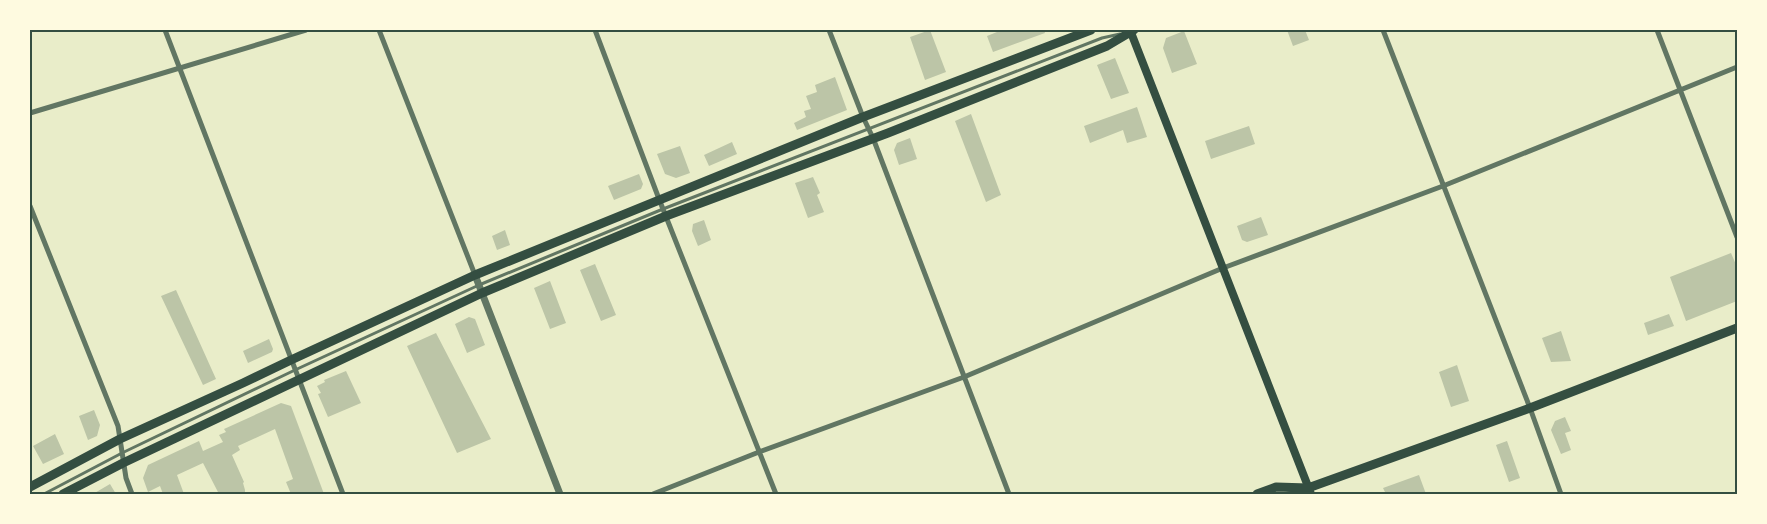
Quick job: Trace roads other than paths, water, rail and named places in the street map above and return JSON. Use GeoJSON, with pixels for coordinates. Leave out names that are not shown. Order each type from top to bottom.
{"type":"FeatureCollection","features":[{"type":"Feature","properties":{"kind":"main road"},"geometry":{"type":"LineString","coordinates":[[30,487],[120,439],[243,384],[475,275],[863,117],[1091,30]]}},
{"type":"Feature","properties":{"kind":"main road"},"geometry":{"type":"LineString","coordinates":[[63,494],[123,458],[299,379],[481,289],[664,213],[873,138],[1107,46],[1129,30],[1223,268],[1307,492]]}},
{"type":"Feature","properties":{"kind":"main road"},"geometry":{"type":"LineString","coordinates":[[1257,494],[1276,487],[1307,492],[1737,328]]}},
{"type":"Feature","properties":{"kind":"street"},"geometry":{"type":"LineString","coordinates":[[164,30],[342,494]]}},
{"type":"Feature","properties":{"kind":"street"},"geometry":{"type":"LineString","coordinates":[[30,113],[306,30]]}},
{"type":"Feature","properties":{"kind":"street"},"geometry":{"type":"LineString","coordinates":[[379,30],[560,494]]}},
{"type":"Feature","properties":{"kind":"street"},"geometry":{"type":"LineString","coordinates":[[595,30],[664,213],[776,494]]}},
{"type":"Feature","properties":{"kind":"street"},"geometry":{"type":"LineString","coordinates":[[829,30],[868,130],[873,138],[1009,494]]}},
{"type":"Feature","properties":{"kind":"street"},"geometry":{"type":"LineString","coordinates":[[1384,30],[1530,408],[1561,494]]}},
{"type":"Feature","properties":{"kind":"street"},"geometry":{"type":"LineString","coordinates":[[1657,30],[1737,238]]}},
{"type":"Feature","properties":{"kind":"street"},"geometry":{"type":"LineString","coordinates":[[653,494],[759,452],[964,377],[1223,268],[1443,186],[1737,67]]}},
{"type":"Feature","properties":{"kind":"street"},"geometry":{"type":"LineString","coordinates":[[30,206],[118,426],[126,478],[132,494]]}},
{"type":"Feature","properties":{"kind":"lane"},"geometry":{"type":"LineString","coordinates":[[664,213],[868,130],[1102,38],[1129,30]]}},
{"type":"Feature","properties":{"kind":"lane"},"geometry":{"type":"LineString","coordinates":[[44,494],[123,458],[295,370],[481,289]]}},
{"type":"Feature","properties":{"kind":"lane"},"geometry":{"type":"LineString","coordinates":[[1285,494],[1307,492]]}}]}
